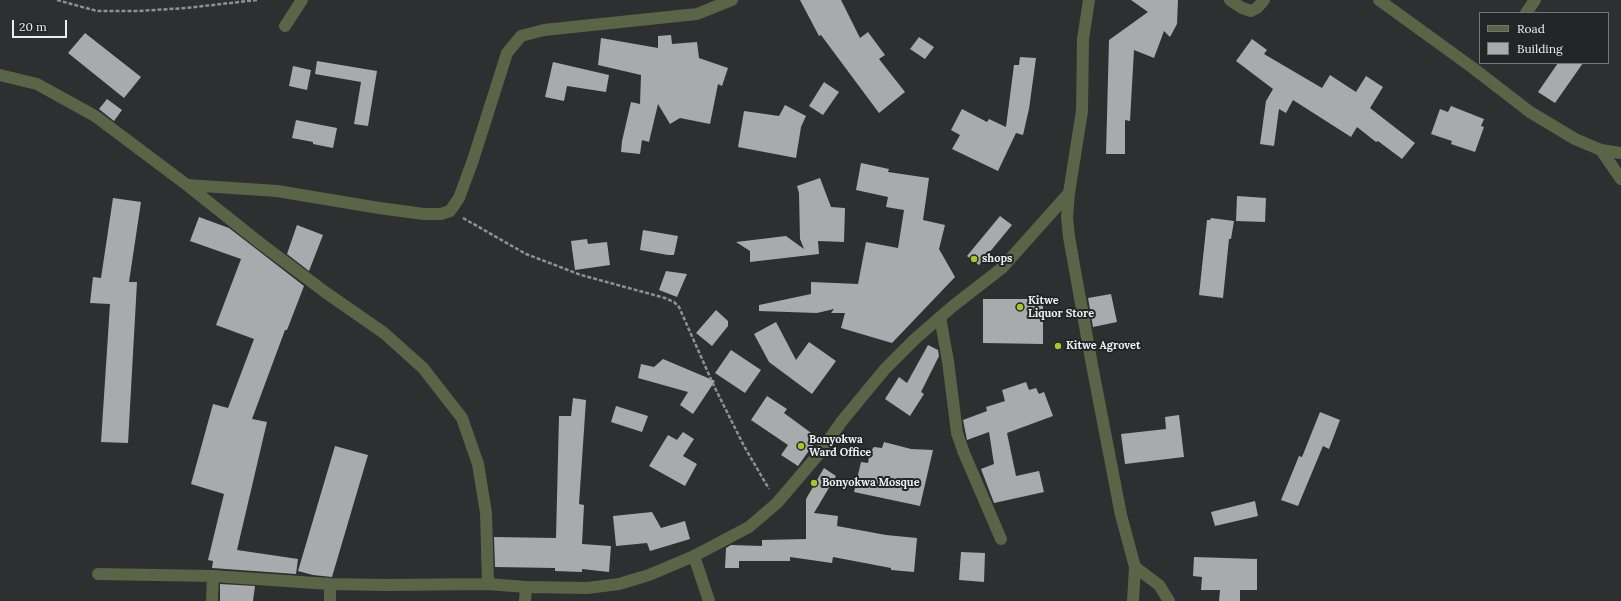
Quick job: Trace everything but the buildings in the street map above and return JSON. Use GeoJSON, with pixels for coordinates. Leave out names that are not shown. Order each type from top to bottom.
{"type":"FeatureCollection","features":[{"type":"Feature","properties":{"kind":"street"},"geometry":{"type":"LineString","coordinates":[[285,26],[302,0]]}},
{"type":"Feature","properties":{"kind":"street"},"geometry":{"type":"LineString","coordinates":[[187,185],[277,192],[424,214],[441,214],[450,211],[459,198],[473,160],[507,53],[521,36],[544,30],[697,14],[732,0]]}},
{"type":"Feature","properties":{"kind":"street"},"geometry":{"type":"LineString","coordinates":[[1089,0],[1083,39],[1082,111],[1069,193],[1067,216],[1069,237],[1120,508],[1135,567],[1133,601]]}},
{"type":"Feature","properties":{"kind":"street"},"geometry":{"type":"LineString","coordinates":[[1230,0],[1242,8],[1251,11],[1257,8],[1264,0]]}},
{"type":"Feature","properties":{"kind":"street"},"geometry":{"type":"LineString","coordinates":[[1379,0],[1476,64],[1530,112],[1575,139],[1601,150],[1621,154]]}},
{"type":"Feature","properties":{"kind":"street"},"geometry":{"type":"LineString","coordinates":[[1527,12],[1535,0]]}},
{"type":"Feature","properties":{"kind":"street"},"geometry":{"type":"LineString","coordinates":[[0,75],[37,84],[96,116],[325,292],[384,333],[423,368],[462,418],[478,464],[484,499],[488,542],[488,584]]}},
{"type":"Feature","properties":{"kind":"street"},"geometry":{"type":"LineString","coordinates":[[1601,150],[1621,179]]}},
{"type":"Feature","properties":{"kind":"street"},"geometry":{"type":"LineString","coordinates":[[98,574],[213,576],[330,584],[488,584],[526,587],[587,588],[619,584],[649,575],[694,556],[749,526],[777,503],[818,455],[842,421],[885,369],[940,317],[1002,268],[1069,193]]}},
{"type":"Feature","properties":{"kind":"street"},"geometry":{"type":"LineString","coordinates":[[940,317],[948,361],[957,433],[964,453],[1001,539]]}},
{"type":"Feature","properties":{"kind":"street"},"geometry":{"type":"LineString","coordinates":[[694,556],[709,601]]}},
{"type":"Feature","properties":{"kind":"street"},"geometry":{"type":"LineString","coordinates":[[1135,567],[1159,585],[1169,601]]}},
{"type":"Feature","properties":{"kind":"street"},"geometry":{"type":"LineString","coordinates":[[212,601],[213,576]]}},
{"type":"Feature","properties":{"kind":"street"},"geometry":{"type":"LineString","coordinates":[[330,584],[330,601]]}},
{"type":"Feature","properties":{"kind":"street"},"geometry":{"type":"LineString","coordinates":[[525,601],[526,587]]}},
{"type":"Feature","properties":{"kind":"path"},"geometry":{"type":"LineString","coordinates":[[57,0],[97,11],[138,11],[186,8],[257,0]]}},
{"type":"Feature","properties":{"kind":"path"},"geometry":{"type":"LineString","coordinates":[[450,211],[526,254],[581,275],[665,298],[674,302],[680,307],[714,386],[744,446],[777,503]]}},
{"type":"Feature","properties":{"kind":"place","name":"shops"},"geometry":{"type":"Point","coordinates":[974,259]}},
{"type":"Feature","properties":{"kind":"place","name":"Kitwe Liquor Store"},"geometry":{"type":"Point","coordinates":[1020,307]}},
{"type":"Feature","properties":{"kind":"place","name":"Kitwe Agrovet"},"geometry":{"type":"Point","coordinates":[1058,346]}},
{"type":"Feature","properties":{"kind":"place","name":"Bonyokwa Ward Office"},"geometry":{"type":"Point","coordinates":[801,446]}},
{"type":"Feature","properties":{"kind":"place","name":"Bonyokwa Mosque"},"geometry":{"type":"Point","coordinates":[814,483]}}]}
